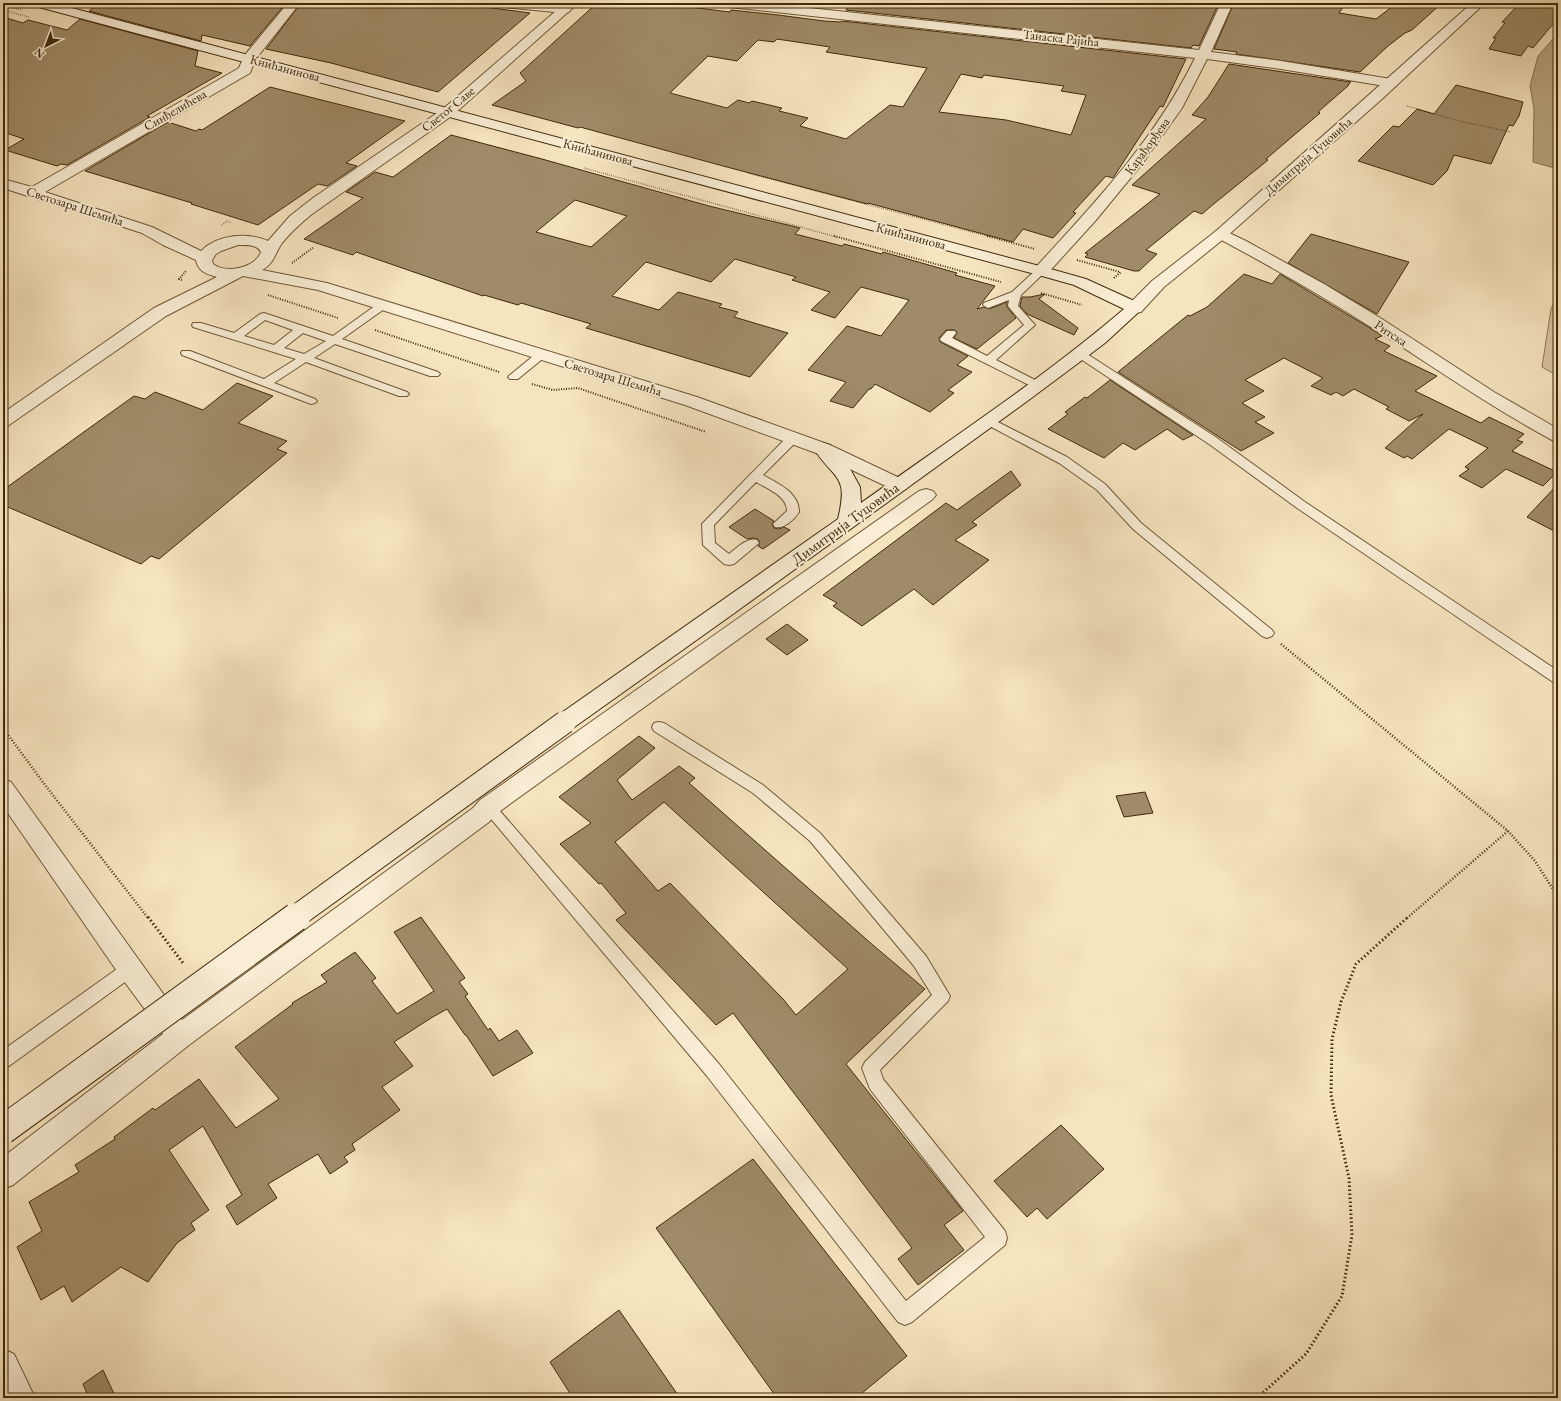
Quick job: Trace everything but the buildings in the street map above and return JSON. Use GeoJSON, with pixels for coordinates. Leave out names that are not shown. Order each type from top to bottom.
{"type":"FeatureCollection","features":[{"type":"Feature","properties":{"kind":"street","name":"Книћанинова"},"geometry":{"type":"LineString","coordinates":[[39,3],[1041,271],[1080,282],[1136,308]]}},
{"type":"Feature","properties":{"kind":"street","name":"Синђелићева"},"geometry":{"type":"LineString","coordinates":[[33,192],[245,70],[249,59],[294,3]]}},
{"type":"Feature","properties":{"kind":"street"},"geometry":{"type":"LineString","coordinates":[[504,3],[569,6]]}},
{"type":"Feature","properties":{"kind":"street","name":"Танаска Рајића"},"geometry":{"type":"LineString","coordinates":[[729,3],[1202,54],[1391,83]]}},
{"type":"Feature","properties":{"kind":"street","name":"Карађорђева"},"geometry":{"type":"LineString","coordinates":[[1041,271],[1096,211],[1140,157],[1166,121],[1202,54],[1227,3]]}},
{"type":"Feature","properties":{"kind":"street","name":"Димитрија Туцовића"},"geometry":{"type":"LineString","coordinates":[[3,1130],[564,722],[726,609],[1080,354],[1122,321],[1164,280],[1220,234],[1479,3]]}},
{"type":"Feature","properties":{"kind":"street","name":"Светог Саве"},"geometry":{"type":"LineString","coordinates":[[160,312],[194,278],[214,248],[265,229],[315,203],[448,112],[569,6]]}},
{"type":"Feature","properties":{"kind":"street","name":"Светозара Шемића"},"geometry":{"type":"LineString","coordinates":[[3,183],[148,230],[197,238],[256,241],[267,247],[269,253],[321,286]]}},
{"type":"Feature","properties":{"kind":"street","name":"Светог Саве"},"geometry":{"type":"LineString","coordinates":[[160,312],[240,273],[261,265],[277,238],[315,203]]}},
{"type":"Feature","properties":{"kind":"street","name":"Светозара Шемића"},"geometry":{"type":"LineString","coordinates":[[148,230],[205,260],[206,267],[218,273],[240,273],[321,286],[383,304],[691,401],[823,449],[899,485]]}},
{"type":"Feature","properties":{"kind":"street","name":"Ритска"},"geometry":{"type":"LineString","coordinates":[[1220,234],[1257,253],[1375,322],[1468,384],[1520,416],[1558,436]]}},
{"type":"Feature","properties":{"kind":"street"},"geometry":{"type":"LineString","coordinates":[[3,421],[160,312]]}},
{"type":"Feature","properties":{"kind":"street"},"geometry":{"type":"LineString","coordinates":[[823,449],[837,463],[848,479],[852,492],[847,521]]}},
{"type":"Feature","properties":{"kind":"street"},"geometry":{"type":"LineString","coordinates":[[3,1175],[180,1037],[474,820],[488,807],[926,495]]}},
{"type":"Feature","properties":{"kind":"street"},"geometry":{"type":"LineString","coordinates":[[3,788],[130,969],[180,1037]]}},
{"type":"Feature","properties":{"kind":"street"},"geometry":{"type":"LineString","coordinates":[[3,1364],[19,1398]]}},
{"type":"Feature","properties":{"kind":"lane"},"geometry":{"type":"LineString","coordinates":[[988,305],[1016,294],[1041,271]]}},
{"type":"Feature","properties":{"kind":"lane"},"geometry":{"type":"LineString","coordinates":[[988,361],[1030,325],[1013,306],[1016,294]]}},
{"type":"Feature","properties":{"kind":"lane"},"geometry":{"type":"LineString","coordinates":[[266,383],[357,324],[383,304]]}},
{"type":"Feature","properties":{"kind":"lane"},"geometry":{"type":"LineString","coordinates":[[236,337],[264,316],[434,374]]}},
{"type":"Feature","properties":{"kind":"lane"},"geometry":{"type":"LineString","coordinates":[[197,325],[304,358],[403,394]]}},
{"type":"Feature","properties":{"kind":"lane"},"geometry":{"type":"LineString","coordinates":[[276,349],[302,328]]}},
{"type":"Feature","properties":{"kind":"lane"},"geometry":{"type":"LineString","coordinates":[[951,334],[946,339],[1037,385]]}},
{"type":"Feature","properties":{"kind":"lane"},"geometry":{"type":"LineString","coordinates":[[186,353],[312,401]]}},
{"type":"Feature","properties":{"kind":"lane"},"geometry":{"type":"LineString","coordinates":[[514,377],[542,354]]}},
{"type":"Feature","properties":{"kind":"lane"},"geometry":{"type":"LineString","coordinates":[[1080,354],[1213,441],[1301,505],[1558,678]]}},
{"type":"Feature","properties":{"kind":"lane"},"geometry":{"type":"LineString","coordinates":[[988,421],[1028,440],[1063,460],[1101,487],[1136,526],[1267,633]]}},
{"type":"Feature","properties":{"kind":"lane"},"geometry":{"type":"LineString","coordinates":[[753,543],[729,561],[710,545],[708,524],[793,438]]}},
{"type":"Feature","properties":{"kind":"lane"},"geometry":{"type":"LineString","coordinates":[[755,476],[785,494],[793,504],[793,512],[779,524]]}},
{"type":"Feature","properties":{"kind":"lane"},"geometry":{"type":"LineString","coordinates":[[488,807],[713,1070],[906,1315],[998,1238],[876,1083],[872,1068],[942,996],[920,961],[815,837],[758,789],[659,727]]}},
{"type":"Feature","properties":{"kind":"lane"},"geometry":{"type":"LineString","coordinates":[[3,1060],[130,969]]}},
{"type":"Feature","properties":{"kind":"path"},"geometry":{"type":"LineString","coordinates":[[1407,106],[1458,121],[1511,132]]}},
{"type":"Feature","properties":{"kind":"path"},"geometry":{"type":"LineString","coordinates":[[262,293],[553,390],[578,388],[706,432]]}},
{"type":"Feature","properties":{"kind":"path"},"geometry":{"type":"LineString","coordinates":[[1267,633],[1508,831],[1535,861],[1558,897]]}},
{"type":"Feature","properties":{"kind":"path"},"geometry":{"type":"LineString","coordinates":[[3,728],[45,785],[183,963]]}},
{"type":"Feature","properties":{"kind":"path"},"geometry":{"type":"LineString","coordinates":[[1257,1398],[1306,1354],[1342,1296],[1352,1235],[1349,1178],[1331,1095],[1332,1039],[1341,1002],[1356,964],[1385,936],[1508,831]]}},
{"type":"Feature","properties":{"kind":"shaded area"},"geometry":{"type":"Polygon","coordinates":[[[1558,33],[1558,169],[1533,162],[1534,109],[1530,86],[1538,56],[1558,33]]]}},
{"type":"Feature","properties":{"kind":"shaded area"},"geometry":{"type":"Polygon","coordinates":[[[1558,295],[1558,376],[1542,367],[1551,309],[1558,295]]]}}]}
